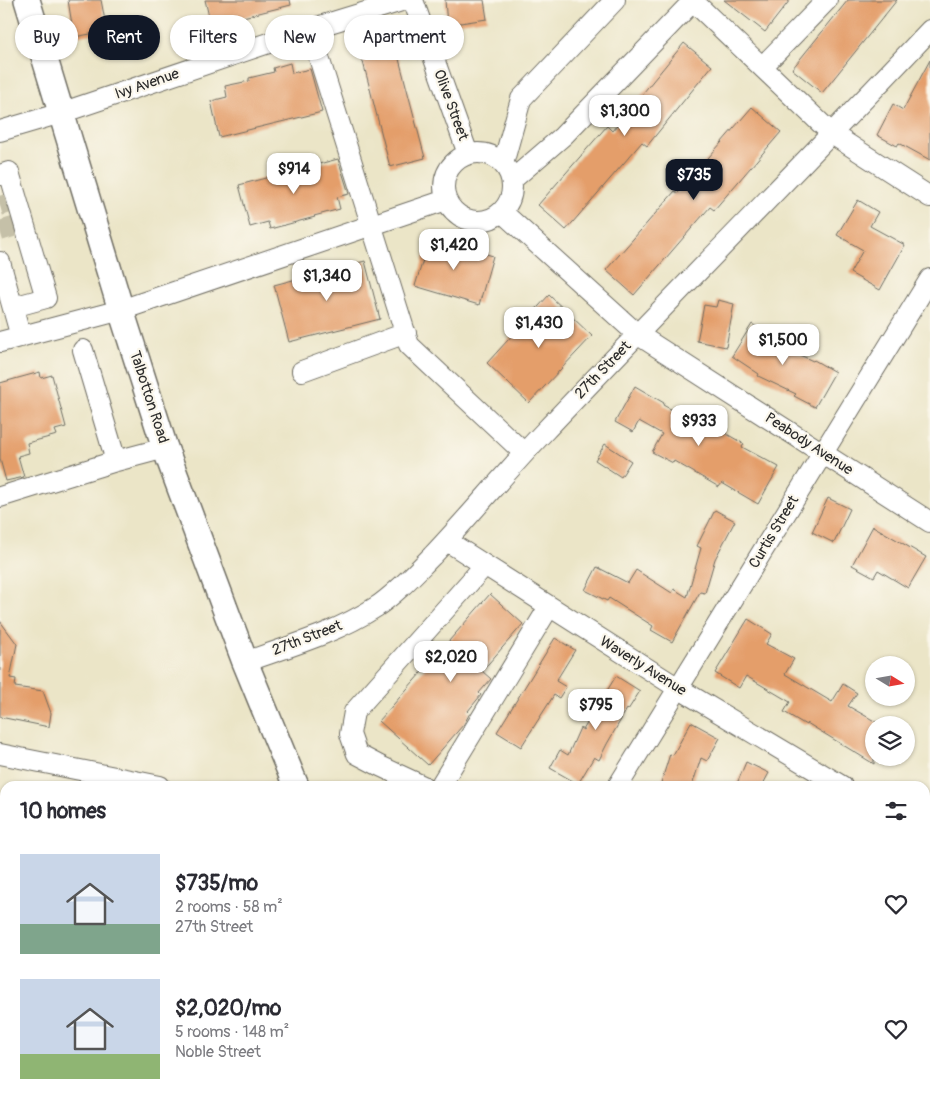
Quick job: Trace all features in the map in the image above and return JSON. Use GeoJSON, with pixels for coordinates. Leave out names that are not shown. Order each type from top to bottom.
{"type":"FeatureCollection","features":[{"type":"Feature","properties":{"kind":"main road","name":"Talbotton Road"},"geometry":{"type":"LineString","coordinates":[[27,0],[165,448],[246,662],[294,781]]}},
{"type":"Feature","properties":{"kind":"street","name":"Ivy Avenue"},"geometry":{"type":"LineString","coordinates":[[334,22],[405,0]]}},
{"type":"Feature","properties":{"kind":"street","name":"Olive Street"},"geometry":{"type":"LineString","coordinates":[[413,0],[468,154]]}},
{"type":"Feature","properties":{"kind":"street"},"geometry":{"type":"LineString","coordinates":[[0,342],[121,310],[446,200],[452,210],[460,217],[482,222],[493,219],[509,203],[512,192],[507,172],[521,99],[615,0]]}},
{"type":"Feature","properties":{"kind":"street"},"geometry":{"type":"LineString","coordinates":[[507,172],[562,136],[693,0],[832,134],[930,197]]}},
{"type":"Feature","properties":{"kind":"street"},"geometry":{"type":"LineString","coordinates":[[762,67],[827,0]]}},
{"type":"Feature","properties":{"kind":"street","name":"27th Street"},"geometry":{"type":"LineString","coordinates":[[246,662],[319,636],[346,624],[376,606],[403,586],[447,541],[524,453],[930,30]]}},
{"type":"Feature","properties":{"kind":"street","name":"Ivy Avenue"},"geometry":{"type":"LineString","coordinates":[[0,131],[61,113],[265,44]]}},
{"type":"Feature","properties":{"kind":"street"},"geometry":{"type":"LineString","coordinates":[[320,60],[409,345],[524,453]]}},
{"type":"Feature","properties":{"kind":"street","name":"Olive Street"},"geometry":{"type":"LineString","coordinates":[[446,200],[445,178],[450,168],[458,159],[468,154],[487,154],[496,158],[507,172]]}},
{"type":"Feature","properties":{"kind":"street"},"geometry":{"type":"LineString","coordinates":[[0,175],[9,172],[13,202],[46,298],[13,307]]}},
{"type":"Feature","properties":{"kind":"street"},"geometry":{"type":"LineString","coordinates":[[502,212],[637,334]]}},
{"type":"Feature","properties":{"kind":"street"},"geometry":{"type":"LineString","coordinates":[[0,262],[21,337]]}},
{"type":"Feature","properties":{"kind":"street","name":"Curtis Street"},"geometry":{"type":"LineString","coordinates":[[621,781],[930,279]]}},
{"type":"Feature","properties":{"kind":"street"},"geometry":{"type":"LineString","coordinates":[[302,371],[406,333]]}},
{"type":"Feature","properties":{"kind":"street","name":"Peabody Avenue"},"geometry":{"type":"LineString","coordinates":[[637,334],[930,522]]}},
{"type":"Feature","properties":{"kind":"street"},"geometry":{"type":"LineString","coordinates":[[83,350],[116,462]]}},
{"type":"Feature","properties":{"kind":"street"},"geometry":{"type":"LineString","coordinates":[[0,497],[165,448]]}},
{"type":"Feature","properties":{"kind":"street","name":"Waverly Avenue"},"geometry":{"type":"LineString","coordinates":[[447,541],[678,688],[833,781]]}},
{"type":"Feature","properties":{"kind":"street"},"geometry":{"type":"LineString","coordinates":[[412,781],[357,754],[350,734],[354,712],[485,565]]}},
{"type":"Feature","properties":{"kind":"street"},"geometry":{"type":"LineString","coordinates":[[443,781],[549,607]]}},
{"type":"Feature","properties":{"kind":"street"},"geometry":{"type":"LineString","coordinates":[[0,754],[111,781]]}},
{"type":"Feature","properties":{"kind":"building"},"geometry":{"type":"Polygon","coordinates":[[[68,0],[101,0],[104,15],[88,15],[88,34],[78,36],[78,15],[70,15],[68,0]]]}},
{"type":"Feature","properties":{"kind":"building"},"geometry":{"type":"Polygon","coordinates":[[[205,0],[290,0],[291,5],[251,15],[209,15],[205,0]]]}},
{"type":"Feature","properties":{"kind":"building"},"geometry":{"type":"Polygon","coordinates":[[[445,0],[484,0],[487,19],[464,22],[464,15],[446,15],[445,0]]]}},
{"type":"Feature","properties":{"kind":"building"},"geometry":{"type":"Polygon","coordinates":[[[724,0],[790,0],[765,32],[724,0]]]}},
{"type":"Feature","properties":{"kind":"building"},"geometry":{"type":"Polygon","coordinates":[[[848,0],[897,0],[822,93],[792,69],[848,0]]]}},
{"type":"Feature","properties":{"kind":"building"},"geometry":{"type":"Polygon","coordinates":[[[684,43],[712,66],[647,146],[642,142],[566,230],[538,205],[607,126],[612,131],[684,43]]]}},
{"type":"Feature","properties":{"kind":"building"},"geometry":{"type":"Polygon","coordinates":[[[363,60],[399,60],[425,158],[390,167],[363,60]]]}},
{"type":"Feature","properties":{"kind":"building"},"geometry":{"type":"Polygon","coordinates":[[[930,60],[930,160],[899,143],[897,146],[877,135],[893,104],[903,110],[930,60]]]}},
{"type":"Feature","properties":{"kind":"building"},"geometry":{"type":"Polygon","coordinates":[[[290,63],[292,73],[310,69],[322,112],[219,137],[211,101],[227,97],[225,86],[249,81],[249,78],[274,72],[273,68],[290,63]]]}},
{"type":"Feature","properties":{"kind":"building"},"geometry":{"type":"Polygon","coordinates":[[[752,107],[781,132],[714,210],[710,207],[634,295],[606,270],[675,191],[678,193],[752,107]]]}},
{"type":"Feature","properties":{"kind":"building"},"geometry":{"type":"Polygon","coordinates":[[[338,159],[349,194],[337,197],[340,209],[270,229],[268,222],[250,227],[239,185],[338,159]]]}},
{"type":"Feature","properties":{"kind":"building"},"geometry":{"type":"Polygon","coordinates":[[[858,200],[878,212],[870,226],[905,245],[880,290],[850,273],[863,250],[837,235],[858,200]]]}},
{"type":"Feature","properties":{"kind":"building"},"geometry":{"type":"Polygon","coordinates":[[[430,237],[493,256],[479,305],[415,286],[430,237]]]}},
{"type":"Feature","properties":{"kind":"building"},"geometry":{"type":"Polygon","coordinates":[[[365,261],[380,319],[289,342],[274,285],[365,261]]]}},
{"type":"Feature","properties":{"kind":"building"},"geometry":{"type":"Polygon","coordinates":[[[549,295],[592,336],[529,403],[487,363],[549,295]]]}},
{"type":"Feature","properties":{"kind":"building"},"geometry":{"type":"Polygon","coordinates":[[[718,300],[734,304],[726,347],[697,341],[704,305],[716,307],[718,300]]]}},
{"type":"Feature","properties":{"kind":"building"},"geometry":{"type":"Polygon","coordinates":[[[752,324],[772,336],[769,341],[814,360],[835,372],[815,407],[794,396],[796,394],[758,376],[759,374],[732,356],[752,324]]]}},
{"type":"Feature","properties":{"kind":"building"},"geometry":{"type":"Polygon","coordinates":[[[40,372],[41,378],[52,375],[66,427],[55,430],[57,435],[27,443],[29,453],[18,456],[24,477],[6,481],[0,459],[0,383],[40,372]]]}},
{"type":"Feature","properties":{"kind":"building"},"geometry":{"type":"Polygon","coordinates":[[[635,386],[664,403],[663,405],[715,434],[718,429],[744,444],[742,447],[779,467],[758,504],[722,483],[719,487],[674,461],[673,463],[652,452],[662,434],[639,421],[633,432],[615,422],[635,386]]]}},
{"type":"Feature","properties":{"kind":"building"},"geometry":{"type":"Polygon","coordinates":[[[605,444],[631,461],[621,477],[595,460],[605,444]]]}},
{"type":"Feature","properties":{"kind":"building"},"geometry":{"type":"Polygon","coordinates":[[[828,498],[850,509],[834,543],[812,532],[828,498]]]}},
{"type":"Feature","properties":{"kind":"building"},"geometry":{"type":"Polygon","coordinates":[[[715,510],[735,521],[715,559],[705,593],[700,592],[672,642],[651,630],[653,626],[609,598],[607,601],[585,590],[597,567],[628,583],[636,570],[672,593],[674,589],[687,597],[701,548],[697,546],[715,510]]]}},
{"type":"Feature","properties":{"kind":"building"},"geometry":{"type":"Polygon","coordinates":[[[873,526],[926,557],[908,588],[878,570],[874,577],[852,565],[873,526]]]}},
{"type":"Feature","properties":{"kind":"building"},"geometry":{"type":"Polygon","coordinates":[[[490,594],[523,624],[482,671],[491,679],[479,693],[481,695],[468,711],[470,713],[464,724],[428,765],[379,721],[490,594]]]}},
{"type":"Feature","properties":{"kind":"building"},"geometry":{"type":"Polygon","coordinates":[[[748,619],[772,634],[766,644],[794,659],[785,674],[832,702],[843,684],[857,693],[848,706],[866,716],[865,758],[807,723],[806,725],[784,712],[790,702],[746,676],[739,688],[715,673],[748,619]]]}},
{"type":"Feature","properties":{"kind":"building"},"geometry":{"type":"Polygon","coordinates":[[[0,621],[17,644],[10,678],[16,679],[15,687],[43,691],[51,713],[49,727],[0,717],[0,621]]]}},
{"type":"Feature","properties":{"kind":"building"},"geometry":{"type":"Polygon","coordinates":[[[555,638],[575,650],[556,681],[566,687],[559,698],[554,695],[521,747],[497,732],[555,638]]]}},
{"type":"Feature","properties":{"kind":"building"},"geometry":{"type":"Polygon","coordinates":[[[616,676],[640,691],[627,709],[599,760],[594,757],[580,781],[573,781],[550,768],[560,750],[568,755],[580,728],[583,730],[616,676]]]}},
{"type":"Feature","properties":{"kind":"building"},"geometry":{"type":"Polygon","coordinates":[[[691,722],[720,738],[707,761],[701,758],[694,781],[662,781],[670,754],[673,755],[691,722]]]}},
{"type":"Feature","properties":{"kind":"building"},"geometry":{"type":"Polygon","coordinates":[[[746,762],[769,773],[765,781],[738,781],[746,762]]]}},
{"type":"Feature","properties":{"kind":"tunnel"},"geometry":{"type":"LineString","coordinates":[[0,206],[10,203]]}},
{"type":"Feature","properties":{"kind":"tunnel"},"geometry":{"type":"LineString","coordinates":[[0,231],[16,226]]}}]}
